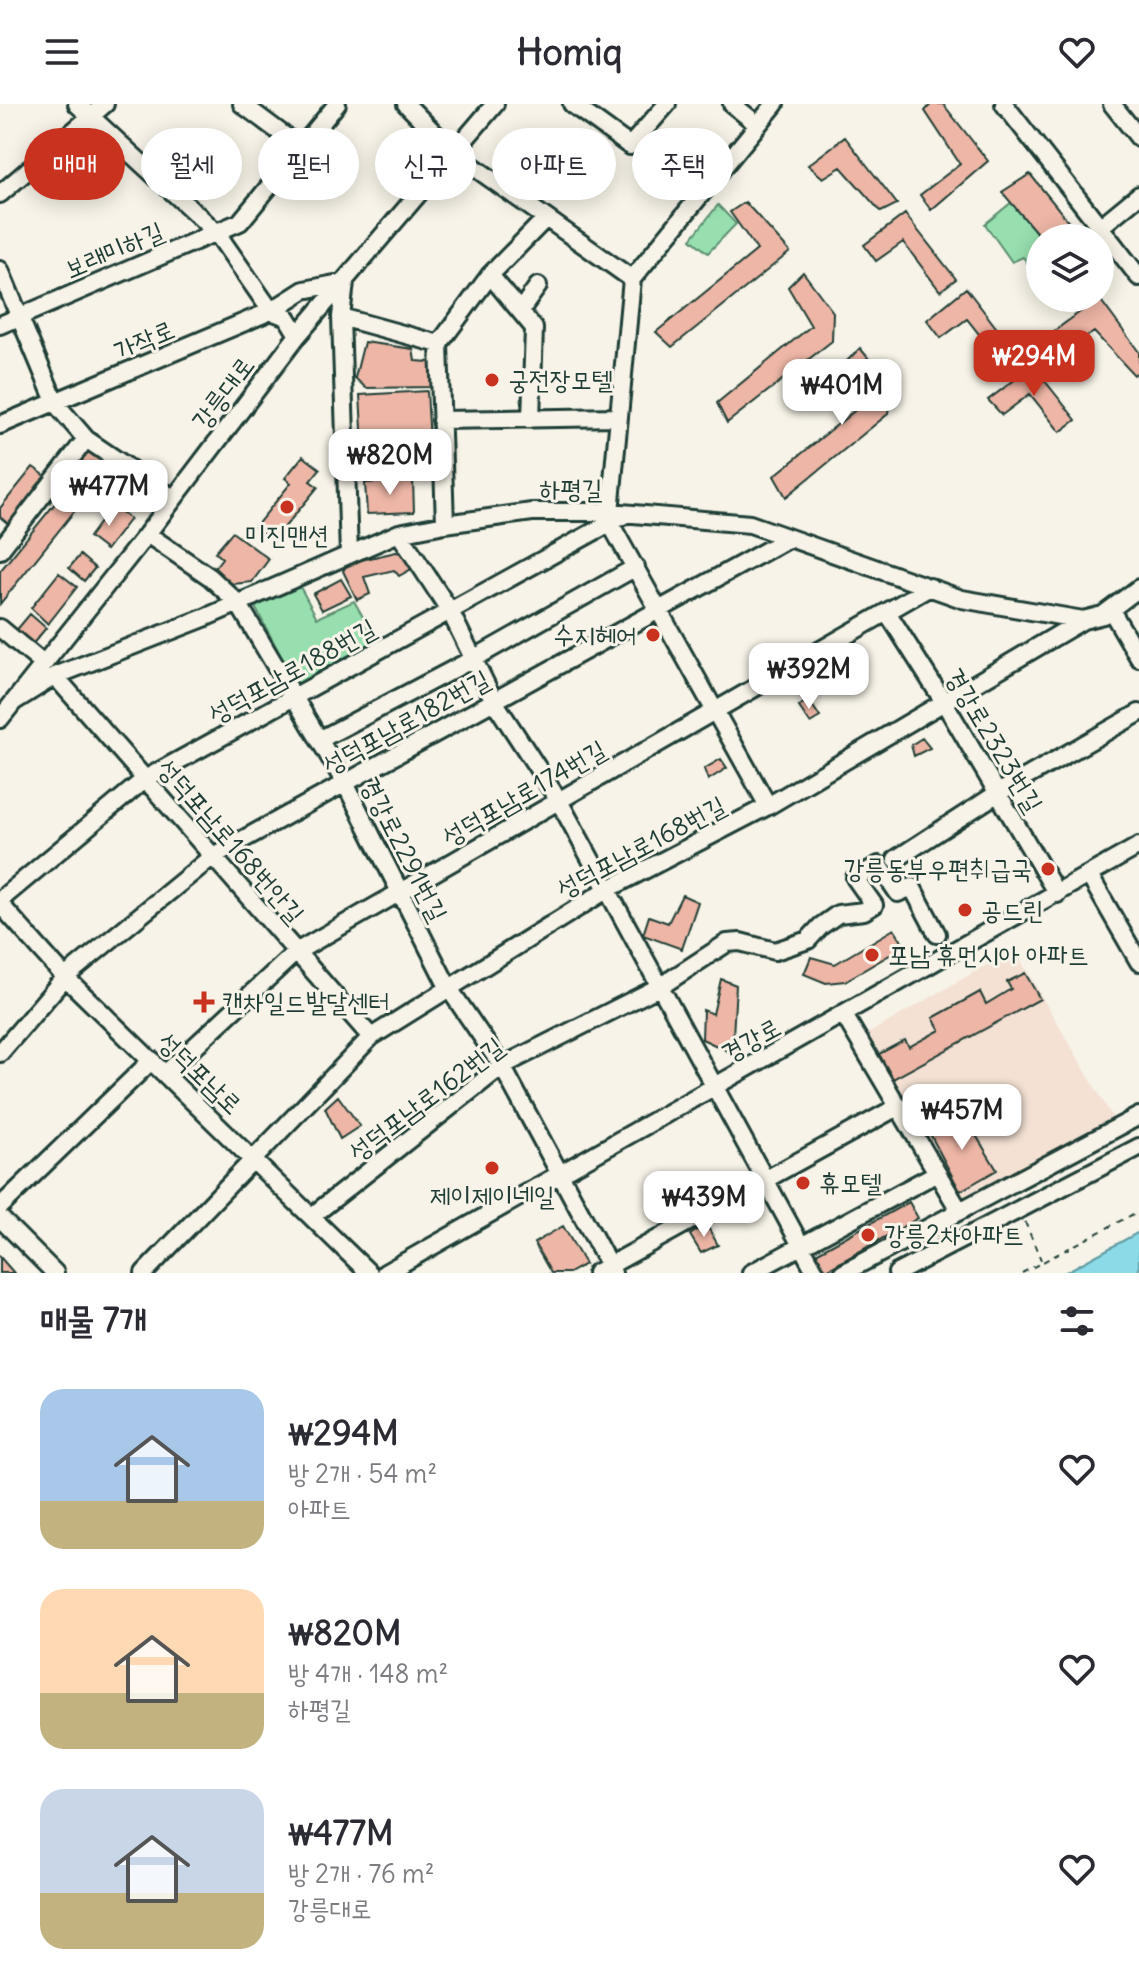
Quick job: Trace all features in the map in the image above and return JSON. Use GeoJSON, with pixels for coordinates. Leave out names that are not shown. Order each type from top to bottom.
{"type":"FeatureCollection","features":[{"type":"Feature","properties":{"kind":"street"},"geometry":{"type":"LineString","coordinates":[[77,104],[216,232],[271,311],[287,317],[298,335]]}},
{"type":"Feature","properties":{"kind":"street"},"geometry":{"type":"LineString","coordinates":[[0,194],[105,104]]}},
{"type":"Feature","properties":{"kind":"street"},"geometry":{"type":"LineString","coordinates":[[242,104],[274,128]]}},
{"type":"Feature","properties":{"kind":"street","name":"보래미하길"},"geometry":{"type":"LineString","coordinates":[[317,128],[337,104]]}},
{"type":"Feature","properties":{"kind":"street"},"geometry":{"type":"LineString","coordinates":[[406,104],[430,128]]}},
{"type":"Feature","properties":{"kind":"street","name":"강릉대로"},"geometry":{"type":"LineString","coordinates":[[474,128],[495,104]]}},
{"type":"Feature","properties":{"kind":"street"},"geometry":{"type":"LineString","coordinates":[[572,104],[630,146],[667,104]]}},
{"type":"Feature","properties":{"kind":"street"},"geometry":{"type":"LineString","coordinates":[[732,104],[758,125]]}},
{"type":"Feature","properties":{"kind":"street"},"geometry":{"type":"LineString","coordinates":[[768,806],[636,567],[616,516],[619,417],[631,340],[632,279],[775,104]]}},
{"type":"Feature","properties":{"kind":"street"},"geometry":{"type":"LineString","coordinates":[[1004,104],[1098,224]]}},
{"type":"Feature","properties":{"kind":"street"},"geometry":{"type":"LineString","coordinates":[[1112,104],[1139,138]]}},
{"type":"Feature","properties":{"kind":"street"},"geometry":{"type":"LineString","coordinates":[[476,168],[632,279]]}},
{"type":"Feature","properties":{"kind":"street"},"geometry":{"type":"LineString","coordinates":[[1104,224],[1139,195]]}},
{"type":"Feature","properties":{"kind":"street","name":"보래미하길"},"geometry":{"type":"LineString","coordinates":[[0,325],[240,222],[258,200]]}},
{"type":"Feature","properties":{"kind":"street","name":"강릉대로"},"geometry":{"type":"LineString","coordinates":[[0,719],[147,534],[298,335],[413,200]]}},
{"type":"Feature","properties":{"kind":"street"},"geometry":{"type":"LineString","coordinates":[[445,524],[439,344],[490,275],[546,218]]}},
{"type":"Feature","properties":{"kind":"street"},"geometry":{"type":"LineString","coordinates":[[1114,245],[1139,277]]}},
{"type":"Feature","properties":{"kind":"street"},"geometry":{"type":"LineString","coordinates":[[0,270],[56,404],[86,439],[173,498]]}},
{"type":"Feature","properties":{"kind":"street"},"geometry":{"type":"LineString","coordinates":[[490,275],[534,328],[531,419]]}},
{"type":"Feature","properties":{"kind":"street"},"geometry":{"type":"LineString","coordinates":[[345,282],[341,317],[349,555]]}},
{"type":"Feature","properties":{"kind":"street","name":"가작로"},"geometry":{"type":"LineString","coordinates":[[0,425],[271,311],[304,290],[345,282]]}},
{"type":"Feature","properties":{"kind":"street"},"geometry":{"type":"LineString","coordinates":[[520,311],[538,286]]}},
{"type":"Feature","properties":{"kind":"street"},"geometry":{"type":"LineString","coordinates":[[341,317],[439,344]]}},
{"type":"Feature","properties":{"kind":"street"},"geometry":{"type":"LineString","coordinates":[[441,420],[619,417]]}},
{"type":"Feature","properties":{"kind":"street"},"geometry":{"type":"LineString","coordinates":[[0,550],[86,439]]}},
{"type":"Feature","properties":{"kind":"street","name":"하평길"},"geometry":{"type":"LineString","coordinates":[[15,701],[55,676],[238,603],[399,533],[532,512],[750,524],[962,599],[1083,620],[1103,615],[1139,588]]}},
{"type":"Feature","properties":{"kind":"street","name":"성덕포남로188번길"},"geometry":{"type":"LineString","coordinates":[[0,902],[145,779],[616,516]]}},
{"type":"Feature","properties":{"kind":"street"},"geometry":{"type":"LineString","coordinates":[[399,533],[450,611],[494,701],[559,801],[816,1273]]}},
{"type":"Feature","properties":{"kind":"street","name":"경강로2291번길"},"geometry":{"type":"LineString","coordinates":[[147,534],[210,577],[238,603],[345,783],[448,987],[502,1066],[561,1174],[606,1271]]}},
{"type":"Feature","properties":{"kind":"street","name":"성덕포남로182번길"},"geometry":{"type":"LineString","coordinates":[[0,1053],[65,977],[213,856],[789,538]]}},
{"type":"Feature","properties":{"kind":"street"},"geometry":{"type":"LineString","coordinates":[[319,740],[473,659],[636,567]]}},
{"type":"Feature","properties":{"kind":"street","name":"성덕포남로174번길"},"geometry":{"type":"LineString","coordinates":[[166,1073],[296,952],[930,587]]}},
{"type":"Feature","properties":{"kind":"street"},"geometry":{"type":"LineString","coordinates":[[1111,610],[1139,658]]}},
{"type":"Feature","properties":{"kind":"street","name":"경강로2323번길"},"geometry":{"type":"LineString","coordinates":[[887,612],[1057,894]]}},
{"type":"Feature","properties":{"kind":"street","name":"성덕포남로168번길"},"geometry":{"type":"LineString","coordinates":[[144,1273],[371,1037],[608,889],[768,806],[1083,620]]}},
{"type":"Feature","properties":{"kind":"street"},"geometry":{"type":"LineString","coordinates":[[0,628],[42,663]]}},
{"type":"Feature","properties":{"kind":"street","name":"성덕포남로168번안길"},"geometry":{"type":"LineString","coordinates":[[55,676],[371,1037]]}},
{"type":"Feature","properties":{"kind":"street"},"geometry":{"type":"LineString","coordinates":[[896,859],[998,793],[1139,713]]}},
{"type":"Feature","properties":{"kind":"street","name":"경강로"},"geometry":{"type":"LineString","coordinates":[[385,1273],[1139,846]]}},
{"type":"Feature","properties":{"kind":"street"},"geometry":{"type":"LineString","coordinates":[[874,905],[855,878],[879,865],[898,893],[912,887],[937,934]]}},
{"type":"Feature","properties":{"kind":"street"},"geometry":{"type":"LineString","coordinates":[[1089,875],[1137,952]]}},
{"type":"Feature","properties":{"kind":"street","name":"성덕포남로162번길"},"geometry":{"type":"LineString","coordinates":[[312,1216],[502,1066],[661,986],[727,943],[740,942],[775,951],[808,940],[838,914],[864,911],[898,893]]}},
{"type":"Feature","properties":{"kind":"street","name":"성덕포남로"},"geometry":{"type":"LineString","coordinates":[[0,902],[65,977],[369,1273]]}},
{"type":"Feature","properties":{"kind":"street"},"geometry":{"type":"LineString","coordinates":[[844,1015],[959,1210]]}},
{"type":"Feature","properties":{"kind":"street"},"geometry":{"type":"LineString","coordinates":[[0,1207],[152,1060]]}},
{"type":"Feature","properties":{"kind":"street"},"geometry":{"type":"LineString","coordinates":[[606,1271],[899,1106]]}},
{"type":"Feature","properties":{"kind":"street"},"geometry":{"type":"LineString","coordinates":[[843,1273],[1139,1116]]}},
{"type":"Feature","properties":{"kind":"street"},"geometry":{"type":"LineString","coordinates":[[897,1273],[1139,1147]]}},
{"type":"Feature","properties":{"kind":"street"},"geometry":{"type":"LineString","coordinates":[[751,1273],[937,1173]]}},
{"type":"Feature","properties":{"kind":"street"},"geometry":{"type":"LineString","coordinates":[[0,1218],[55,1273]]}},
{"type":"Feature","properties":{"kind":"path"},"geometry":{"type":"LineString","coordinates":[[1020,1210],[1042,1262]]}},
{"type":"Feature","properties":{"kind":"path"},"geometry":{"type":"LineString","coordinates":[[1022,1273],[1139,1211]]}},
{"type":"Feature","properties":{"kind":"shaded area"},"geometry":{"type":"Polygon","coordinates":[[[1014,949],[1113,1118],[958,1202],[864,1036],[1014,949]]]}},
{"type":"Feature","properties":{"kind":"green space"},"geometry":{"type":"Polygon","coordinates":[[[1012,202],[1030,224],[1026,224],[1026,261],[1023,257],[1012,262],[985,224],[1012,202]]]}},
{"type":"Feature","properties":{"kind":"green space"},"geometry":{"type":"Polygon","coordinates":[[[718,205],[736,224],[708,253],[691,239],[718,205]]]}},
{"type":"Feature","properties":{"kind":"green space"},"geometry":{"type":"Polygon","coordinates":[[[298,583],[317,618],[354,601],[378,643],[298,688],[255,607],[298,583]]]}},
{"type":"Feature","properties":{"kind":"water"},"geometry":{"type":"Polygon","coordinates":[[[1139,1232],[1139,1273],[1064,1273],[1139,1232]]]}},
{"type":"Feature","properties":{"kind":"building"},"geometry":{"type":"Polygon","coordinates":[[[931,104],[943,104],[988,161],[931,210],[920,195],[960,164],[925,111],[931,104]]]}},
{"type":"Feature","properties":{"kind":"building"},"geometry":{"type":"Polygon","coordinates":[[[845,137],[897,204],[881,212],[841,167],[823,178],[808,165],[845,137]]]}},
{"type":"Feature","properties":{"kind":"building"},"geometry":{"type":"Polygon","coordinates":[[[1030,174],[1071,224],[1029,224],[1002,192],[1030,174]]]}},
{"type":"Feature","properties":{"kind":"building"},"geometry":{"type":"Polygon","coordinates":[[[745,202],[790,252],[672,347],[656,332],[757,250],[730,212],[745,202]]]}},
{"type":"Feature","properties":{"kind":"building"},"geometry":{"type":"Polygon","coordinates":[[[905,214],[956,279],[940,291],[903,242],[876,261],[864,245],[905,214]]]}},
{"type":"Feature","properties":{"kind":"building"},"geometry":{"type":"Polygon","coordinates":[[[803,272],[833,312],[832,341],[727,423],[717,403],[811,326],[788,287],[803,272]]]}},
{"type":"Feature","properties":{"kind":"building"},"geometry":{"type":"Polygon","coordinates":[[[966,288],[1018,356],[1004,366],[967,319],[941,338],[927,320],[966,288]]]}},
{"type":"Feature","properties":{"kind":"building"},"geometry":{"type":"Polygon","coordinates":[[[1080,312],[1109,312],[1139,352],[1139,371],[1134,375],[1094,332],[1051,361],[1038,343],[1080,312]]]}},
{"type":"Feature","properties":{"kind":"building"},"geometry":{"type":"Polygon","coordinates":[[[364,342],[413,349],[415,361],[430,362],[431,387],[366,388],[355,378],[364,342]]]}},
{"type":"Feature","properties":{"kind":"building"},"geometry":{"type":"Polygon","coordinates":[[[860,348],[891,386],[888,414],[786,497],[774,476],[869,399],[847,361],[860,348]]]}},
{"type":"Feature","properties":{"kind":"building"},"geometry":{"type":"Polygon","coordinates":[[[1033,366],[1076,420],[1060,432],[1030,394],[1002,415],[988,400],[1033,366]]]}},
{"type":"Feature","properties":{"kind":"building"},"geometry":{"type":"Polygon","coordinates":[[[427,391],[430,442],[363,446],[360,395],[427,391]]]}},
{"type":"Feature","properties":{"kind":"building"},"geometry":{"type":"Polygon","coordinates":[[[88,449],[103,461],[96,469],[132,496],[123,509],[72,470],[88,449]]]}},
{"type":"Feature","properties":{"kind":"building","name":"미진맨션"},"geometry":{"type":"Polygon","coordinates":[[[303,456],[320,469],[310,481],[318,487],[273,541],[255,527],[291,483],[285,478],[303,456]]]}},
{"type":"Feature","properties":{"kind":"building"},"geometry":{"type":"Polygon","coordinates":[[[33,467],[50,479],[12,527],[0,517],[0,508],[33,467]]]}},
{"type":"Feature","properties":{"kind":"building"},"geometry":{"type":"Polygon","coordinates":[[[74,480],[89,493],[0,604],[0,571],[74,480]]]}},
{"type":"Feature","properties":{"kind":"building"},"geometry":{"type":"Polygon","coordinates":[[[413,480],[414,512],[367,514],[365,483],[413,480]]]}},
{"type":"Feature","properties":{"kind":"building"},"geometry":{"type":"Polygon","coordinates":[[[112,506],[130,519],[106,550],[89,537],[112,506]]]}},
{"type":"Feature","properties":{"kind":"building"},"geometry":{"type":"Polygon","coordinates":[[[232,532],[269,559],[252,582],[233,584],[213,570],[222,558],[215,552],[232,532]]]}},
{"type":"Feature","properties":{"kind":"building"},"geometry":{"type":"Polygon","coordinates":[[[396,552],[406,554],[413,568],[399,576],[394,570],[364,577],[370,594],[357,600],[343,571],[348,563],[396,552]]]}},
{"type":"Feature","properties":{"kind":"building"},"geometry":{"type":"Polygon","coordinates":[[[80,555],[95,568],[84,581],[69,568],[80,555]]]}},
{"type":"Feature","properties":{"kind":"building"},"geometry":{"type":"Polygon","coordinates":[[[59,573],[77,587],[48,624],[31,608],[59,573]]]}},
{"type":"Feature","properties":{"kind":"building"},"geometry":{"type":"Polygon","coordinates":[[[341,579],[351,596],[322,610],[313,594],[341,579]]]}},
{"type":"Feature","properties":{"kind":"building"},"geometry":{"type":"Polygon","coordinates":[[[30,614],[46,628],[31,646],[15,632],[30,614]]]}},
{"type":"Feature","properties":{"kind":"building"},"geometry":{"type":"Polygon","coordinates":[[[808,699],[820,717],[810,723],[799,707],[808,699]]]}},
{"type":"Feature","properties":{"kind":"building"},"geometry":{"type":"Polygon","coordinates":[[[922,738],[930,748],[914,756],[911,745],[922,738]]]}},
{"type":"Feature","properties":{"kind":"building"},"geometry":{"type":"Polygon","coordinates":[[[721,759],[727,768],[708,780],[704,769],[721,759]]]}},
{"type":"Feature","properties":{"kind":"building"},"geometry":{"type":"Polygon","coordinates":[[[682,895],[698,902],[682,949],[643,935],[649,916],[668,923],[682,895]]]}},
{"type":"Feature","properties":{"kind":"building","name":"포남 휴먼시아 아파트"},"geometry":{"type":"Polygon","coordinates":[[[894,929],[905,946],[845,981],[826,983],[804,974],[811,957],[835,964],[894,929]]]}},
{"type":"Feature","properties":{"kind":"building"},"geometry":{"type":"Polygon","coordinates":[[[1025,973],[1040,999],[893,1079],[879,1054],[905,1040],[909,1047],[940,1030],[933,1018],[980,992],[986,1004],[1011,989],[1007,982],[1025,973]]]}},
{"type":"Feature","properties":{"kind":"building"},"geometry":{"type":"Polygon","coordinates":[[[721,979],[736,985],[732,1053],[702,1039],[703,1010],[713,1014],[721,979]]]}},
{"type":"Feature","properties":{"kind":"building"},"geometry":{"type":"Polygon","coordinates":[[[338,1096],[360,1126],[340,1139],[325,1108],[338,1096]]]}},
{"type":"Feature","properties":{"kind":"building"},"geometry":{"type":"Polygon","coordinates":[[[963,1114],[997,1170],[960,1191],[929,1132],[963,1114]]]}},
{"type":"Feature","properties":{"kind":"building","name":"강릉2차아파트"},"geometry":{"type":"Polygon","coordinates":[[[909,1202],[918,1218],[825,1271],[816,1253],[909,1202]]]}},
{"type":"Feature","properties":{"kind":"building"},"geometry":{"type":"Polygon","coordinates":[[[706,1224],[718,1245],[701,1253],[690,1235],[706,1224]]]}},
{"type":"Feature","properties":{"kind":"building"},"geometry":{"type":"Polygon","coordinates":[[[563,1226],[585,1264],[569,1273],[551,1273],[534,1243],[563,1226]]]}},
{"type":"Feature","properties":{"kind":"building"},"geometry":{"type":"Polygon","coordinates":[[[0,1257],[14,1273],[0,1273],[0,1257]]]}},
{"type":"Feature","properties":{"kind":"place","name":"궁전장모텔"},"geometry":{"type":"Point","coordinates":[492,380]}},
{"type":"Feature","properties":{"kind":"place","name":"미진맨션"},"geometry":{"type":"Point","coordinates":[287,507]}},
{"type":"Feature","properties":{"kind":"place","name":"수지헤어"},"geometry":{"type":"Point","coordinates":[653,635]}},
{"type":"Feature","properties":{"kind":"place","name":"강릉동부우편취급국"},"geometry":{"type":"Point","coordinates":[1048,869]}},
{"type":"Feature","properties":{"kind":"place","name":"공드린"},"geometry":{"type":"Point","coordinates":[965,910]}},
{"type":"Feature","properties":{"kind":"place","name":"포남 휴먼시아 아파트"},"geometry":{"type":"Point","coordinates":[872,955]}},
{"type":"Feature","properties":{"kind":"place","name":"캔차일드발달센터"},"geometry":{"type":"Point","coordinates":[204,1002]}},
{"type":"Feature","properties":{"kind":"place","name":"제이제이네일"},"geometry":{"type":"Point","coordinates":[492,1168]}},
{"type":"Feature","properties":{"kind":"place","name":"휴모텔"},"geometry":{"type":"Point","coordinates":[803,1183]}},
{"type":"Feature","properties":{"kind":"place","name":"강릉2차아파트"},"geometry":{"type":"Point","coordinates":[868,1235]}}]}
